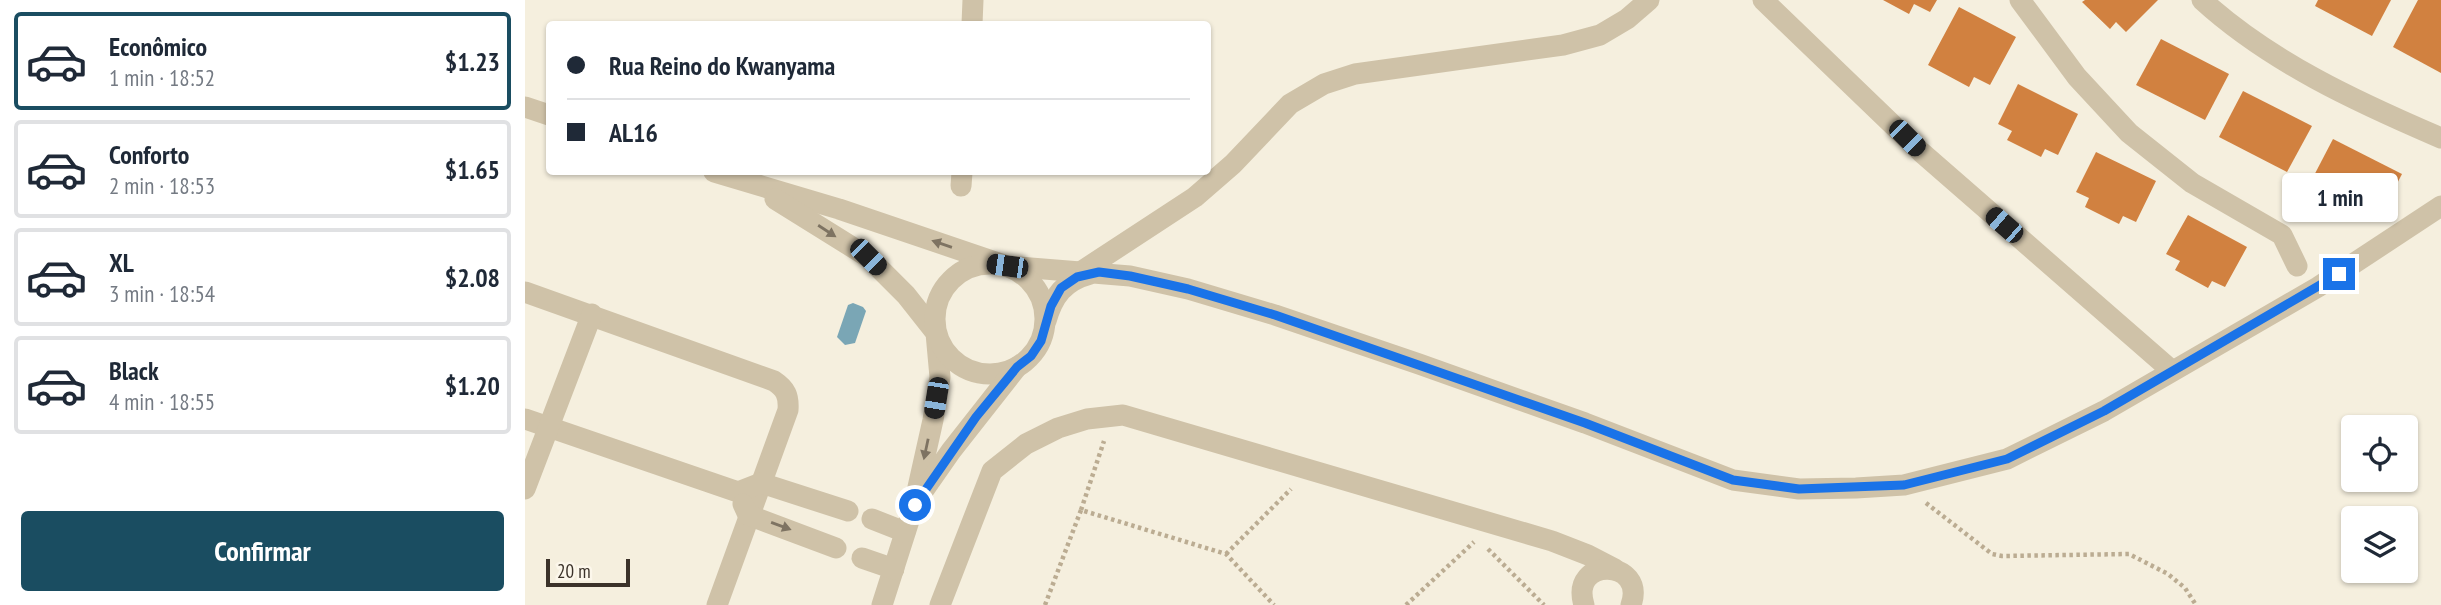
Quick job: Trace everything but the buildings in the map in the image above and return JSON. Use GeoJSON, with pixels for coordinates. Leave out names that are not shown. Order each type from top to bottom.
{"type":"FeatureCollection","features":[{"type":"Feature","properties":{"kind":"street"},"geometry":{"type":"LineString","coordinates":[[972,21],[973,0]]}},
{"type":"Feature","properties":{"kind":"street"},"geometry":{"type":"LineString","coordinates":[[915,505],[951,450],[1017,367],[1031,356],[1041,341],[1051,306],[1061,288],[1091,271],[1195,197],[1233,164],[1290,103],[1324,84],[1355,75],[1563,45],[1599,35],[1627,19],[1649,0]]}},
{"type":"Feature","properties":{"kind":"street"},"geometry":{"type":"LineString","coordinates":[[1763,0],[1921,152],[2171,370]]}},
{"type":"Feature","properties":{"kind":"street"},"geometry":{"type":"LineString","coordinates":[[2020,0],[2077,77],[2129,134],[2192,183],[2282,235],[2297,267]]}},
{"type":"Feature","properties":{"kind":"street"},"geometry":{"type":"LineString","coordinates":[[2202,0],[2257,43],[2316,79],[2378,111],[2441,138]]}},
{"type":"Feature","properties":{"kind":"street"},"geometry":{"type":"LineString","coordinates":[[525,107],[546,115]]}},
{"type":"Feature","properties":{"kind":"street"},"geometry":{"type":"LineString","coordinates":[[723,175],[839,209],[1007,266],[1032,282],[1045,309],[1045,324]]}},
{"type":"Feature","properties":{"kind":"street"},"geometry":{"type":"LineString","coordinates":[[748,183],[868,257],[906,295],[954,361],[968,370],[984,374],[1001,373],[1017,367]]}},
{"type":"Feature","properties":{"kind":"street"},"geometry":{"type":"LineString","coordinates":[[882,605],[915,505],[940,377],[936,308],[946,285],[958,274],[974,266],[990,264],[1091,271],[1130,276],[1188,289],[1275,315],[1585,423],[1733,480],[1799,489],[1904,485],[2007,459],[2104,411],[2318,287],[2441,206]]}},
{"type":"Feature","properties":{"kind":"street"},"geometry":{"type":"LineString","coordinates":[[525,292],[592,314],[784,387],[789,398],[788,410],[717,605]]}},
{"type":"Feature","properties":{"kind":"street"},"geometry":{"type":"LineString","coordinates":[[525,489],[592,314]]}},
{"type":"Feature","properties":{"kind":"street"},"geometry":{"type":"LineString","coordinates":[[940,605],[992,471],[1026,444],[1058,428],[1087,419],[1123,415],[1552,541],[1588,555],[1622,573],[1632,585],[1631,605]]}},
{"type":"Feature","properties":{"kind":"street"},"geometry":{"type":"LineString","coordinates":[[525,419],[739,492],[761,483],[848,511]]}},
{"type":"Feature","properties":{"kind":"street"},"geometry":{"type":"LineString","coordinates":[[739,492],[748,515],[836,548]]}},
{"type":"Feature","properties":{"kind":"street"},"geometry":{"type":"LineString","coordinates":[[872,519],[905,533]]}},
{"type":"Feature","properties":{"kind":"street"},"geometry":{"type":"LineString","coordinates":[[862,558],[894,569]]}},
{"type":"Feature","properties":{"kind":"street"},"geometry":{"type":"LineString","coordinates":[[1584,605],[1581,595],[1586,580],[1599,570],[1615,569]]}},
{"type":"Feature","properties":{"kind":"path"},"geometry":{"type":"LineString","coordinates":[[1226,554],[1299,481]]}},
{"type":"Feature","properties":{"kind":"path"},"geometry":{"type":"LineString","coordinates":[[1904,485],[1992,555],[2129,554],[2168,574],[2185,588],[2196,605]]}},
{"type":"Feature","properties":{"kind":"path"},"geometry":{"type":"LineString","coordinates":[[1045,605],[1081,510],[1226,554],[1274,605]]}},
{"type":"Feature","properties":{"kind":"path"},"geometry":{"type":"LineString","coordinates":[[1406,605],[1477,539]]}},
{"type":"Feature","properties":{"kind":"water"},"geometry":{"type":"Polygon","coordinates":[[[853,303],[866,311],[855,343],[845,345],[837,337],[848,305],[853,303]]]}},
{"type":"Feature","properties":{"kind":"route"},"geometry":{"type":"LineString","coordinates":[[915,505],[976,417],[1017,367],[1031,356],[1041,341],[1051,306],[1061,288],[1077,277],[1099,272],[1188,289],[1275,315],[1585,423],[1733,480],[1799,489],[1904,485],[2007,459],[2104,411],[2339,274]]}}]}
